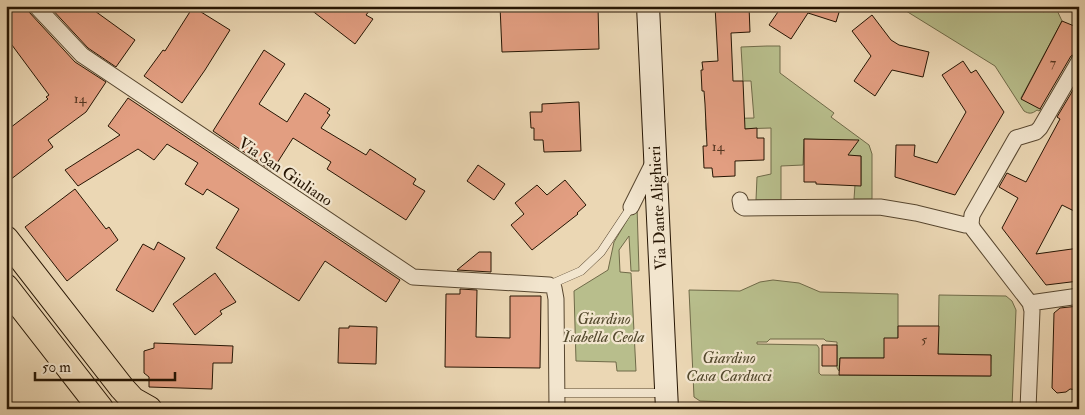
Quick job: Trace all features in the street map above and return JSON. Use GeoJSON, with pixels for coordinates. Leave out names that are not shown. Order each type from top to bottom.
{"type":"FeatureCollection","features":[{"type":"Feature","properties":{"kind":"main road"},"geometry":{"type":"LineString","coordinates":[[6,239],[122,388],[133,400],[149,409]]}},
{"type":"Feature","properties":{"kind":"main road"},"geometry":{"type":"LineString","coordinates":[[6,287],[101,409]]}},
{"type":"Feature","properties":{"kind":"street","name":"Via San Giuliano"},"geometry":{"type":"LineString","coordinates":[[36,6],[82,55],[413,277],[549,285]]}},
{"type":"Feature","properties":{"kind":"street","name":"Via Dante Alighieri"},"geometry":{"type":"LineString","coordinates":[[648,6],[667,401]]}},
{"type":"Feature","properties":{"kind":"street"},"geometry":{"type":"LineString","coordinates":[[1028,409],[1032,311],[1030,302],[973,230],[971,224],[972,216],[1016,138],[1036,132],[1040,128],[1079,61]]}},
{"type":"Feature","properties":{"kind":"street","name":"Via San Giuliano"},"geometry":{"type":"LineString","coordinates":[[631,207],[655,159]]}},
{"type":"Feature","properties":{"kind":"street"},"geometry":{"type":"LineString","coordinates":[[740,200],[741,206],[744,208],[880,207],[916,213],[965,225],[971,224]]}},
{"type":"Feature","properties":{"kind":"street"},"geometry":{"type":"LineString","coordinates":[[549,285],[554,288],[556,298],[557,409]]}},
{"type":"Feature","properties":{"kind":"street"},"geometry":{"type":"LineString","coordinates":[[1030,302],[1079,296]]}},
{"type":"Feature","properties":{"kind":"lane","name":"Via San Giuliano"},"geometry":{"type":"LineString","coordinates":[[549,285],[581,271],[601,252],[631,207]]}},
{"type":"Feature","properties":{"kind":"lane"},"geometry":{"type":"LineString","coordinates":[[557,393],[667,401]]}},
{"type":"Feature","properties":{"kind":"green space"},"geometry":{"type":"Polygon","coordinates":[[[898,6],[1034,6],[1044,12],[1047,6],[1055,6],[1062,21],[1021,98],[1041,109],[1030,113],[1024,111],[995,66],[898,6]]]}},
{"type":"Feature","properties":{"kind":"green space"},"geometry":{"type":"Polygon","coordinates":[[[780,46],[780,73],[834,113],[831,117],[869,145],[872,154],[872,199],[854,199],[855,185],[861,185],[861,156],[833,155],[833,140],[804,139],[803,165],[781,166],[781,200],[756,200],[757,177],[771,174],[771,128],[706,130],[706,119],[754,118],[751,81],[743,81],[741,47],[780,46]]]}},
{"type":"Feature","properties":{"kind":"green space","name":"Giardino Isabella Ceola"},"geometry":{"type":"Polygon","coordinates":[[[637,206],[639,271],[631,271],[629,236],[619,250],[620,272],[631,273],[636,371],[617,371],[616,362],[576,361],[574,291],[608,270],[614,242],[637,206]]]}},
{"type":"Feature","properties":{"kind":"green space","name":"Giardino Casa Carducci"},"geometry":{"type":"Polygon","coordinates":[[[773,280],[799,283],[820,292],[898,294],[898,338],[884,358],[840,358],[839,371],[837,368],[837,342],[824,339],[770,339],[767,342],[757,342],[757,344],[817,345],[819,348],[819,373],[821,375],[990,376],[991,355],[938,354],[939,295],[1006,296],[1012,301],[1016,310],[1011,409],[946,409],[700,401],[694,397],[689,290],[740,291],[760,282],[773,280]]]}},
{"type":"Feature","properties":{"kind":"building"},"geometry":{"type":"Polygon","coordinates":[[[6,6],[27,6],[29,12],[75,62],[106,82],[86,112],[48,140],[53,147],[6,183],[6,131],[48,99],[46,97],[49,95],[6,37],[6,6]]]}},
{"type":"Feature","properties":{"kind":"building"},"geometry":{"type":"Polygon","coordinates":[[[49,6],[88,6],[135,40],[116,67],[88,48],[49,6]]]}},
{"type":"Feature","properties":{"kind":"building"},"geometry":{"type":"Polygon","coordinates":[[[306,6],[373,6],[366,15],[373,19],[355,44],[306,6]]]}},
{"type":"Feature","properties":{"kind":"building"},"geometry":{"type":"Polygon","coordinates":[[[500,6],[598,6],[599,49],[502,52],[500,6]]]}},
{"type":"Feature","properties":{"kind":"building"},"geometry":{"type":"Polygon","coordinates":[[[715,6],[749,6],[750,32],[731,33],[733,81],[743,81],[745,129],[757,128],[757,138],[764,138],[764,160],[735,161],[735,176],[713,177],[712,168],[704,168],[703,146],[707,146],[701,70],[703,70],[702,62],[718,61],[715,6]]]}},
{"type":"Feature","properties":{"kind":"building"},"geometry":{"type":"Polygon","coordinates":[[[782,6],[841,6],[836,22],[808,13],[791,39],[769,25],[782,6]]]}},
{"type":"Feature","properties":{"kind":"building"},"geometry":{"type":"Polygon","coordinates":[[[193,7],[230,30],[182,103],[144,76],[163,50],[165,51],[193,7]]]}},
{"type":"Feature","properties":{"kind":"building"},"geometry":{"type":"Polygon","coordinates":[[[872,15],[891,40],[899,45],[929,52],[923,77],[892,70],[875,96],[854,81],[871,56],[852,31],[872,15]]]}},
{"type":"Feature","properties":{"kind":"building"},"geometry":{"type":"Polygon","coordinates":[[[1062,21],[1079,28],[1079,52],[1071,56],[1040,109],[1021,99],[1062,21]]]}},
{"type":"Feature","properties":{"kind":"building"},"geometry":{"type":"Polygon","coordinates":[[[264,50],[285,64],[259,104],[287,122],[305,93],[330,109],[327,113],[330,115],[321,128],[366,155],[370,149],[416,179],[413,184],[425,191],[406,220],[327,169],[331,162],[293,138],[272,171],[213,131],[264,50]]]}},
{"type":"Feature","properties":{"kind":"building"},"geometry":{"type":"Polygon","coordinates":[[[963,61],[971,73],[976,70],[1004,112],[955,195],[895,177],[896,145],[915,145],[914,156],[937,163],[966,112],[942,75],[963,61]]]}},
{"type":"Feature","properties":{"kind":"building"},"geometry":{"type":"Polygon","coordinates":[[[1079,80],[1079,201],[1074,211],[1062,205],[1036,254],[1079,248],[1079,281],[1046,285],[1002,228],[1018,198],[999,187],[1007,173],[1026,182],[1060,119],[1057,117],[1079,80]]]}},
{"type":"Feature","properties":{"kind":"building"},"geometry":{"type":"Polygon","coordinates":[[[128,98],[400,280],[386,302],[325,261],[299,301],[216,248],[239,209],[207,189],[203,195],[185,184],[198,163],[167,144],[154,160],[138,149],[78,186],[65,170],[120,135],[108,126],[128,98]]]}},
{"type":"Feature","properties":{"kind":"building"},"geometry":{"type":"Polygon","coordinates":[[[579,102],[581,151],[544,152],[543,140],[534,140],[534,128],[531,128],[530,112],[542,112],[542,104],[579,102]]]}},
{"type":"Feature","properties":{"kind":"building"},"geometry":{"type":"Polygon","coordinates":[[[804,139],[859,140],[848,155],[861,156],[861,186],[804,182],[804,139]]]}},
{"type":"Feature","properties":{"kind":"building"},"geometry":{"type":"Polygon","coordinates":[[[478,165],[505,184],[494,200],[467,181],[478,165]]]}},
{"type":"Feature","properties":{"kind":"building"},"geometry":{"type":"Polygon","coordinates":[[[565,180],[586,205],[578,214],[532,250],[511,225],[524,214],[515,203],[537,185],[547,195],[565,180]]]}},
{"type":"Feature","properties":{"kind":"building"},"geometry":{"type":"Polygon","coordinates":[[[75,189],[106,229],[109,227],[118,240],[67,281],[25,227],[75,189]]]}},
{"type":"Feature","properties":{"kind":"building"},"geometry":{"type":"Polygon","coordinates":[[[158,242],[185,258],[153,312],[116,290],[143,244],[154,250],[158,242]]]}},
{"type":"Feature","properties":{"kind":"building"},"geometry":{"type":"Polygon","coordinates":[[[479,252],[491,252],[491,272],[457,270],[479,252]]]}},
{"type":"Feature","properties":{"kind":"building"},"geometry":{"type":"Polygon","coordinates":[[[215,273],[236,302],[220,311],[222,314],[195,335],[173,304],[215,273]]]}},
{"type":"Feature","properties":{"kind":"building"},"geometry":{"type":"Polygon","coordinates":[[[460,289],[477,290],[476,337],[510,338],[510,296],[541,296],[540,368],[445,367],[446,294],[460,294],[460,289]]]}},
{"type":"Feature","properties":{"kind":"building"},"geometry":{"type":"Polygon","coordinates":[[[1079,306],[1079,390],[1070,389],[1066,392],[1057,393],[1052,388],[1054,313],[1060,308],[1079,306]]]}},
{"type":"Feature","properties":{"kind":"building"},"geometry":{"type":"Polygon","coordinates":[[[349,326],[377,327],[376,364],[338,363],[339,328],[349,328],[349,326]]]}},
{"type":"Feature","properties":{"kind":"building"},"geometry":{"type":"Polygon","coordinates":[[[898,326],[939,326],[938,354],[991,355],[991,376],[839,375],[840,358],[884,358],[884,338],[898,338],[898,326]]]}},
{"type":"Feature","properties":{"kind":"building"},"geometry":{"type":"Polygon","coordinates":[[[154,343],[233,346],[232,363],[213,363],[212,389],[149,387],[149,377],[144,373],[144,351],[154,348],[154,343]]]}},
{"type":"Feature","properties":{"kind":"building"},"geometry":{"type":"Polygon","coordinates":[[[822,345],[837,345],[837,366],[822,366],[822,345]]]}}]}
